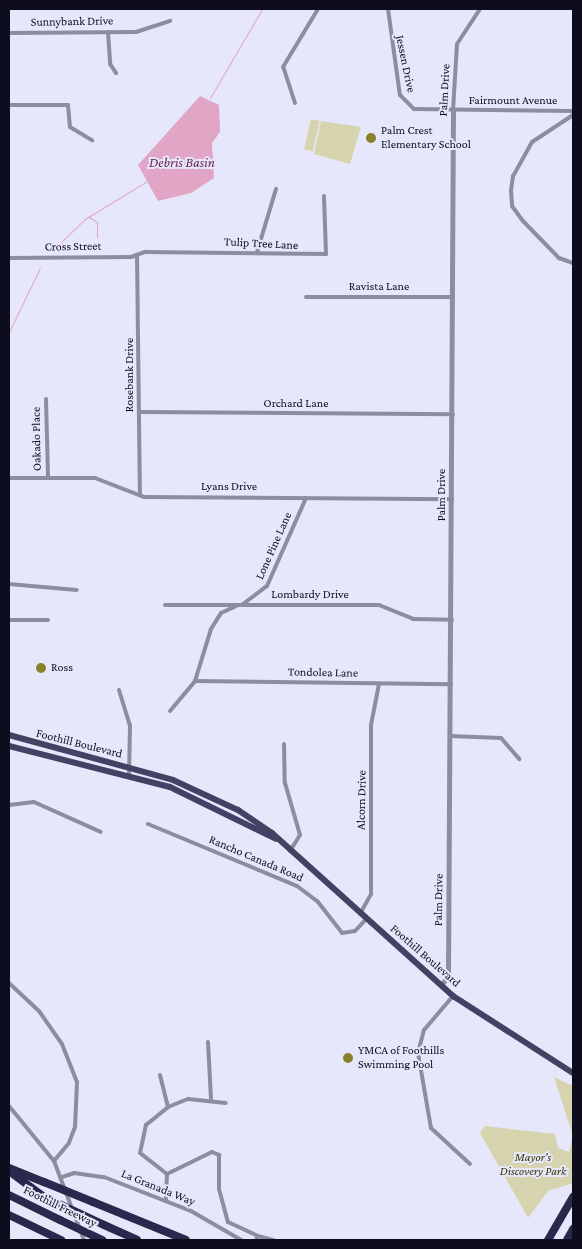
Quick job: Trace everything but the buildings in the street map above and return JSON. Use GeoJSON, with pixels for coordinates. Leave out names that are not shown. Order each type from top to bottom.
{"type":"FeatureCollection","features":[{"type":"Feature","properties":{"kind":"highway"},"geometry":{"type":"LineString","coordinates":[[9,1170],[44,1182],[186,1240]]}},
{"type":"Feature","properties":{"kind":"highway"},"geometry":{"type":"LineString","coordinates":[[9,1170],[44,1197],[137,1240]]}},
{"type":"Feature","properties":{"kind":"highway","name":"Foothill Freeway"},"geometry":{"type":"LineString","coordinates":[[9,1195],[102,1240]]}},
{"type":"Feature","properties":{"kind":"highway"},"geometry":{"type":"LineString","coordinates":[[548,1240],[573,1197]]}},
{"type":"Feature","properties":{"kind":"highway"},"geometry":{"type":"LineString","coordinates":[[9,1215],[61,1240]]}},
{"type":"Feature","properties":{"kind":"highway"},"geometry":{"type":"LineString","coordinates":[[567,1240],[573,1229]]}},
{"type":"Feature","properties":{"kind":"main road","name":"Foothill Boulevard"},"geometry":{"type":"LineString","coordinates":[[9,735],[76,760]]}},
{"type":"Feature","properties":{"kind":"main road","name":"Foothill Boulevard"},"geometry":{"type":"LineString","coordinates":[[9,746],[130,772],[208,794],[258,822],[453,996],[573,1073]]}},
{"type":"Feature","properties":{"kind":"street"},"geometry":{"type":"LineString","coordinates":[[295,103],[283,67],[318,9]]}},
{"type":"Feature","properties":{"kind":"street","name":"Jessen Drive"},"geometry":{"type":"LineString","coordinates":[[388,9],[387,30],[402,100],[421,111],[453,111]]}},
{"type":"Feature","properties":{"kind":"street","name":"Palm Drive"},"geometry":{"type":"LineString","coordinates":[[441,986],[448,976],[452,620],[453,111],[457,44],[480,9]]}},
{"type":"Feature","properties":{"kind":"street","name":"Sunnybank Drive"},"geometry":{"type":"LineString","coordinates":[[9,33],[136,32],[170,21]]}},
{"type":"Feature","properties":{"kind":"street"},"geometry":{"type":"LineString","coordinates":[[108,32],[110,64],[116,73]]}},
{"type":"Feature","properties":{"kind":"street"},"geometry":{"type":"LineString","coordinates":[[9,105],[68,105],[70,127],[92,140]]}},
{"type":"Feature","properties":{"kind":"street","name":"Fairmount Avenue"},"geometry":{"type":"LineString","coordinates":[[453,111],[573,111]]}},
{"type":"Feature","properties":{"kind":"street"},"geometry":{"type":"LineString","coordinates":[[573,115],[532,142],[513,176],[511,190],[512,206],[523,221],[559,258],[573,262]]}},
{"type":"Feature","properties":{"kind":"street"},"geometry":{"type":"LineString","coordinates":[[256,252],[276,189]]}},
{"type":"Feature","properties":{"kind":"street","name":"Tulip Tree Lane"},"geometry":{"type":"LineString","coordinates":[[137,255],[256,252],[326,254],[324,196]]}},
{"type":"Feature","properties":{"kind":"street","name":"Cross Street"},"geometry":{"type":"LineString","coordinates":[[9,258],[137,255]]}},
{"type":"Feature","properties":{"kind":"street","name":"Rosebank Drive"},"geometry":{"type":"LineString","coordinates":[[137,255],[140,495]]}},
{"type":"Feature","properties":{"kind":"street","name":"Ravista Lane"},"geometry":{"type":"LineString","coordinates":[[306,297],[453,297]]}},
{"type":"Feature","properties":{"kind":"street","name":"Oakado Place"},"geometry":{"type":"LineString","coordinates":[[46,399],[48,478]]}},
{"type":"Feature","properties":{"kind":"street","name":"Orchard Lane"},"geometry":{"type":"LineString","coordinates":[[140,412],[452,414]]}},
{"type":"Feature","properties":{"kind":"street","name":"Lyans Drive"},"geometry":{"type":"LineString","coordinates":[[9,478],[95,478],[140,495],[452,499]]}},
{"type":"Feature","properties":{"kind":"street","name":"Lone Pine Lane"},"geometry":{"type":"LineString","coordinates":[[170,711],[195,681],[211,629],[224,611],[241,604],[267,586],[306,498]]}},
{"type":"Feature","properties":{"kind":"street"},"geometry":{"type":"LineString","coordinates":[[9,584],[77,590]]}},
{"type":"Feature","properties":{"kind":"street","name":"Lombardy Drive"},"geometry":{"type":"LineString","coordinates":[[165,605],[379,605],[414,619],[452,620]]}},
{"type":"Feature","properties":{"kind":"street"},"geometry":{"type":"LineString","coordinates":[[9,620],[48,620]]}},
{"type":"Feature","properties":{"kind":"street","name":"Tondolea Lane"},"geometry":{"type":"LineString","coordinates":[[195,681],[451,684]]}},
{"type":"Feature","properties":{"kind":"street","name":"Alcorn Drive"},"geometry":{"type":"LineString","coordinates":[[360,914],[371,894],[371,725],[378,684]]}},
{"type":"Feature","properties":{"kind":"street"},"geometry":{"type":"LineString","coordinates":[[119,690],[130,725],[130,772]]}},
{"type":"Feature","properties":{"kind":"street"},"geometry":{"type":"LineString","coordinates":[[450,736],[501,738],[519,759]]}},
{"type":"Feature","properties":{"kind":"street"},"geometry":{"type":"LineString","coordinates":[[284,744],[285,782],[300,835],[290,852]]}},
{"type":"Feature","properties":{"kind":"street"},"geometry":{"type":"LineString","coordinates":[[9,805],[34,802],[101,832]]}},
{"type":"Feature","properties":{"kind":"street","name":"Rancho Canada Road"},"geometry":{"type":"LineString","coordinates":[[148,824],[297,886],[318,902],[342,933],[355,931],[366,919]]}},
{"type":"Feature","properties":{"kind":"street"},"geometry":{"type":"LineString","coordinates":[[9,983],[39,1011],[62,1044],[77,1082],[75,1127],[69,1143],[54,1161]]}},
{"type":"Feature","properties":{"kind":"street"},"geometry":{"type":"LineString","coordinates":[[453,996],[424,1030],[418,1053],[431,1128],[470,1164]]}},
{"type":"Feature","properties":{"kind":"street"},"geometry":{"type":"LineString","coordinates":[[208,1042],[211,1099]]}},
{"type":"Feature","properties":{"kind":"street"},"geometry":{"type":"LineString","coordinates":[[160,1075],[168,1107]]}},
{"type":"Feature","properties":{"kind":"street"},"geometry":{"type":"LineString","coordinates":[[167,1174],[140,1153],[139,1146],[146,1125],[168,1107],[188,1099],[211,1099],[226,1103]]}},
{"type":"Feature","properties":{"kind":"street"},"geometry":{"type":"LineString","coordinates":[[9,1106],[54,1161],[62,1177],[84,1240]]}},
{"type":"Feature","properties":{"kind":"street"},"geometry":{"type":"LineString","coordinates":[[167,1174],[212,1152],[219,1155],[219,1189],[228,1222],[257,1238],[274,1240]]}},
{"type":"Feature","properties":{"kind":"street","name":"La Granada Way"},"geometry":{"type":"LineString","coordinates":[[62,1177],[74,1173],[104,1177],[166,1201],[223,1228],[241,1240]]}},
{"type":"Feature","properties":{"kind":"street"},"geometry":{"type":"LineString","coordinates":[[166,1201],[167,1174]]}},
{"type":"Feature","properties":{"kind":"street"},"geometry":{"type":"LineString","coordinates":[[223,1228],[228,1222]]}},
{"type":"Feature","properties":{"kind":"green space"},"geometry":{"type":"Polygon","coordinates":[[[311,119],[320,121],[313,151],[304,149],[311,119]]]}},
{"type":"Feature","properties":{"kind":"green space"},"geometry":{"type":"Polygon","coordinates":[[[321,121],[361,127],[350,164],[314,154],[321,121]]]}},
{"type":"Feature","properties":{"kind":"green space"},"geometry":{"type":"Polygon","coordinates":[[[554,1077],[573,1086],[573,1136],[554,1077]]]}},
{"type":"Feature","properties":{"kind":"green space","name":"Mayor's Discovery Park"},"geometry":{"type":"Polygon","coordinates":[[[485,1126],[555,1134],[558,1148],[569,1152],[573,1136],[573,1183],[548,1191],[528,1218],[480,1133],[485,1126]]]}},
{"type":"Feature","properties":{"kind":"water","name":"Debris Basin"},"geometry":{"type":"Polygon","coordinates":[[[200,96],[219,105],[220,132],[212,143],[214,178],[191,193],[158,201],[138,165],[200,96]]]}},
{"type":"Feature","properties":{"kind":"waterway"},"geometry":{"type":"LineString","coordinates":[[210,98],[262,9]]}},
{"type":"Feature","properties":{"kind":"waterway"},"geometry":{"type":"LineString","coordinates":[[56,247],[85,219],[147,181]]}},
{"type":"Feature","properties":{"kind":"waterway"},"geometry":{"type":"LineString","coordinates":[[89,217],[97,222],[97,237]]}},
{"type":"Feature","properties":{"kind":"waterway"},"geometry":{"type":"LineString","coordinates":[[9,332],[40,268]]}},
{"type":"Feature","properties":{"kind":"place","name":"Palm Crest Elementary School"},"geometry":{"type":"Point","coordinates":[371,138]}},
{"type":"Feature","properties":{"kind":"place","name":"Ross"},"geometry":{"type":"Point","coordinates":[41,668]}},
{"type":"Feature","properties":{"kind":"place","name":"YMCA of Foothills Swimming Pool"},"geometry":{"type":"Point","coordinates":[348,1058]}}]}
